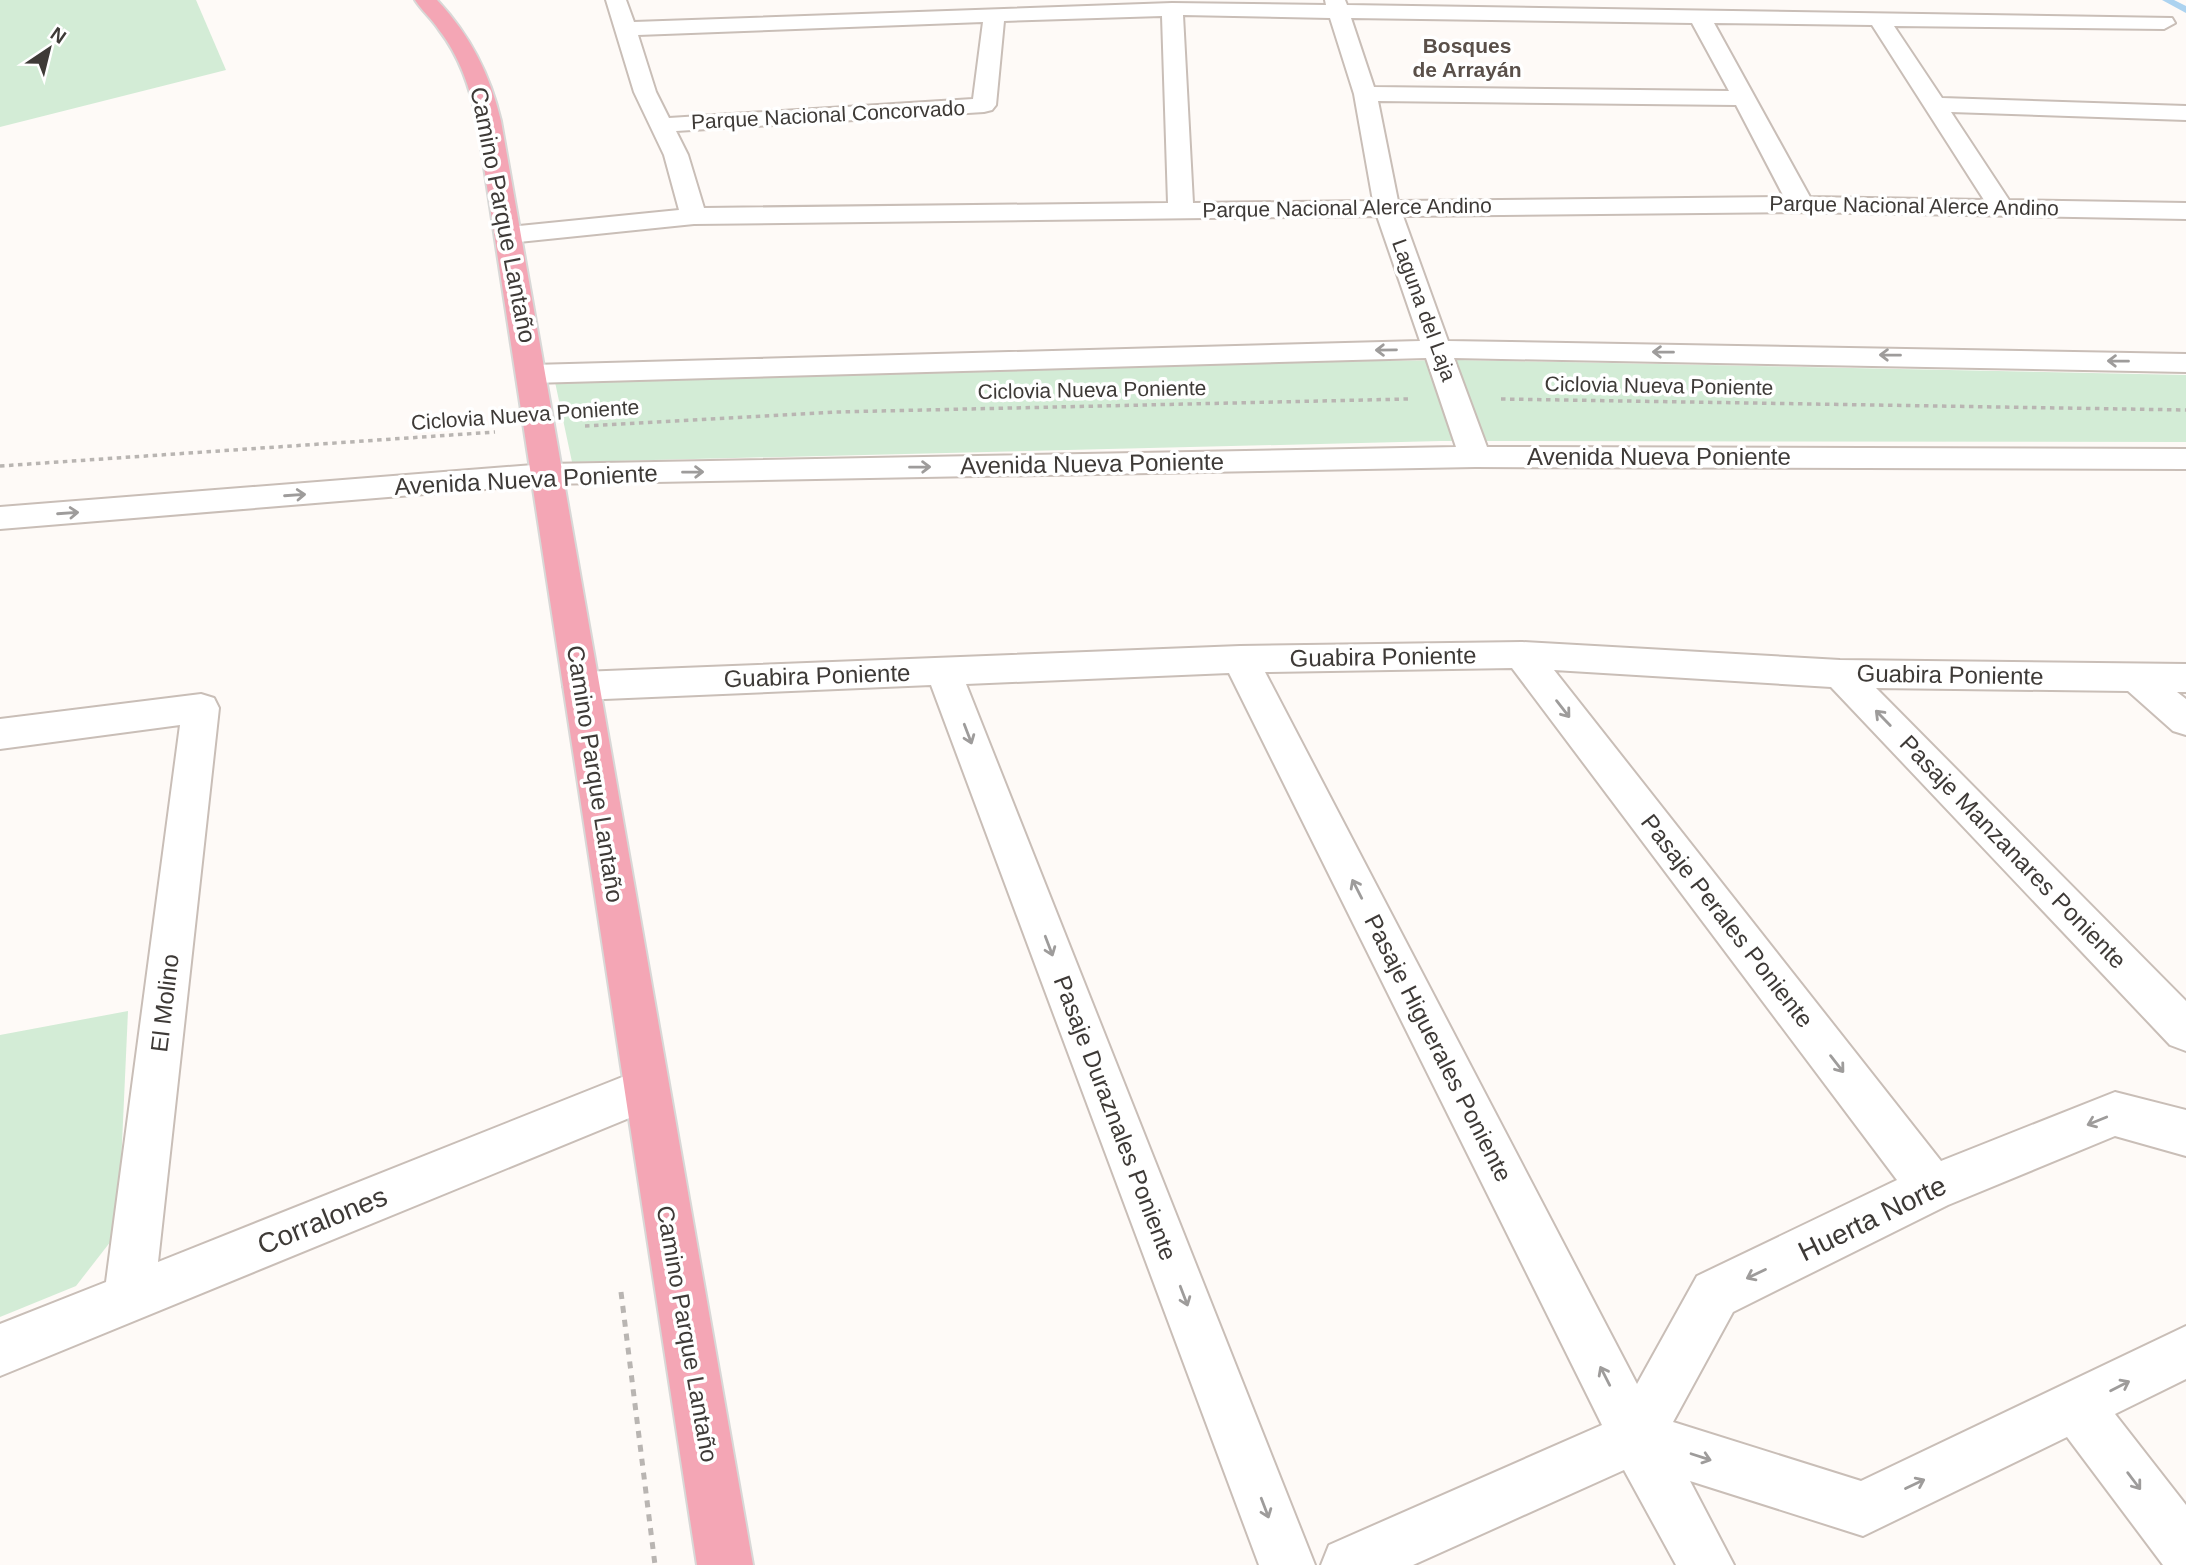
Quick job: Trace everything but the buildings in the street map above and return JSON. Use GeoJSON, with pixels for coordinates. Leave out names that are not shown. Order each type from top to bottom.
{"type":"FeatureCollection","features":[{"type":"Feature","properties":{"kind":"main road","name":"Camino Parque Lantaño"},"geometry":{"type":"LineString","coordinates":[[425,0],[454,32],[476,72],[484,95],[532,374],[645,1090],[725,1565]]}},
{"type":"Feature","properties":{"kind":"street"},"geometry":{"type":"LineString","coordinates":[[616,0],[645,92],[664,125],[694,216]]}},
{"type":"Feature","properties":{"kind":"street"},"geometry":{"type":"LineString","coordinates":[[2120,0],[2186,35]]}},
{"type":"Feature","properties":{"kind":"street"},"geometry":{"type":"LineString","coordinates":[[625,29],[1172,9],[1337,6],[2164,23]]}},
{"type":"Feature","properties":{"kind":"street","name":"Laguna del Laja"},"geometry":{"type":"LineString","coordinates":[[1337,6],[1365,94],[1387,208],[1475,457]]}},
{"type":"Feature","properties":{"kind":"street"},"geometry":{"type":"LineString","coordinates":[[1172,9],[1181,210]]}},
{"type":"Feature","properties":{"kind":"street","name":"Parque Nacional Concorvado"},"geometry":{"type":"LineString","coordinates":[[664,125],[984,105],[994,15]]}},
{"type":"Feature","properties":{"kind":"street"},"geometry":{"type":"LineString","coordinates":[[1699,15],[1801,204]]}},
{"type":"Feature","properties":{"kind":"street"},"geometry":{"type":"LineString","coordinates":[[1878,18],[2001,207]]}},
{"type":"Feature","properties":{"kind":"street"},"geometry":{"type":"LineString","coordinates":[[1365,94],[1745,99]]}},
{"type":"Feature","properties":{"kind":"street"},"geometry":{"type":"LineString","coordinates":[[1935,105],[2186,113]]}},
{"type":"Feature","properties":{"kind":"street","name":"Parque Nacional Alerce Andino"},"geometry":{"type":"LineString","coordinates":[[509,235],[694,216],[1801,204],[2186,211]]}},
{"type":"Feature","properties":{"kind":"street"},"geometry":{"type":"LineString","coordinates":[[532,374],[1439,349],[2186,363]]}},
{"type":"Feature","properties":{"kind":"street","name":"Avenida Nueva Poniente"},"geometry":{"type":"LineString","coordinates":[[0,518],[547,474],[1475,457],[2186,459]]}},
{"type":"Feature","properties":{"kind":"street","name":"Guabira Poniente"},"geometry":{"type":"LineString","coordinates":[[581,686],[1240,659],[1522,655],[1840,674],[2186,678]]}},
{"type":"Feature","properties":{"kind":"street","name":"Pasaje Perales Poniente"},"geometry":{"type":"LineString","coordinates":[[1522,655],[1932,1188]]}},
{"type":"Feature","properties":{"kind":"street","name":"Pasaje Higuerales Poniente"},"geometry":{"type":"LineString","coordinates":[[1240,659],[1636,1437],[1706,1565]]}},
{"type":"Feature","properties":{"kind":"street","name":"Pasaje Duraznales Poniente"},"geometry":{"type":"LineString","coordinates":[[943,670],[1287,1565]]}},
{"type":"Feature","properties":{"kind":"street","name":"Pasaje Manzanares Poniente"},"geometry":{"type":"LineString","coordinates":[[1840,674],[2186,1031]]}},
{"type":"Feature","properties":{"kind":"street"},"geometry":{"type":"LineString","coordinates":[[2137,678],[2186,721]]}},
{"type":"Feature","properties":{"kind":"street","name":"El Molino"},"geometry":{"type":"LineString","coordinates":[[0,734],[201,708],[129,1298]]}},
{"type":"Feature","properties":{"kind":"street","name":"Corralones"},"geometry":{"type":"LineString","coordinates":[[0,1350],[645,1090]]}},
{"type":"Feature","properties":{"kind":"street","name":"Huerta Norte"},"geometry":{"type":"LineString","coordinates":[[1636,1437],[1715,1294],[1932,1188],[2115,1114],[2186,1133]]}},
{"type":"Feature","properties":{"kind":"street"},"geometry":{"type":"LineString","coordinates":[[1349,1565],[1636,1437],[1863,1509],[2186,1352]]}},
{"type":"Feature","properties":{"kind":"street"},"geometry":{"type":"LineString","coordinates":[[2077,1407],[2186,1550]]}},
{"type":"Feature","properties":{"kind":"path","name":"Ciclovia Nueva Poniente"},"geometry":{"type":"LineString","coordinates":[[0,466],[540,429],[836,412],[1456,398],[2186,410]]}},
{"type":"Feature","properties":{"kind":"green space"},"geometry":{"type":"Polygon","coordinates":[[[0,0],[196,0],[226,70],[0,127],[0,0]]]}},
{"type":"Feature","properties":{"kind":"green space"},"geometry":{"type":"Polygon","coordinates":[[[1459,360],[2186,375],[2186,442],[1441,441],[572,462],[555,382],[1204,363],[1459,360]]]}},
{"type":"Feature","properties":{"kind":"green space"},"geometry":{"type":"Polygon","coordinates":[[[128,1011],[118,1232],[76,1286],[0,1317],[0,1035],[128,1011]]]}},
{"type":"Feature","properties":{"kind":"waterway"},"geometry":{"type":"LineString","coordinates":[[2167,0],[2186,10]]}},
{"type":"Feature","properties":{"kind":"district","name":"Bosques de Arrayán"},"geometry":{"type":"Point","coordinates":[1467,58]}}]}
